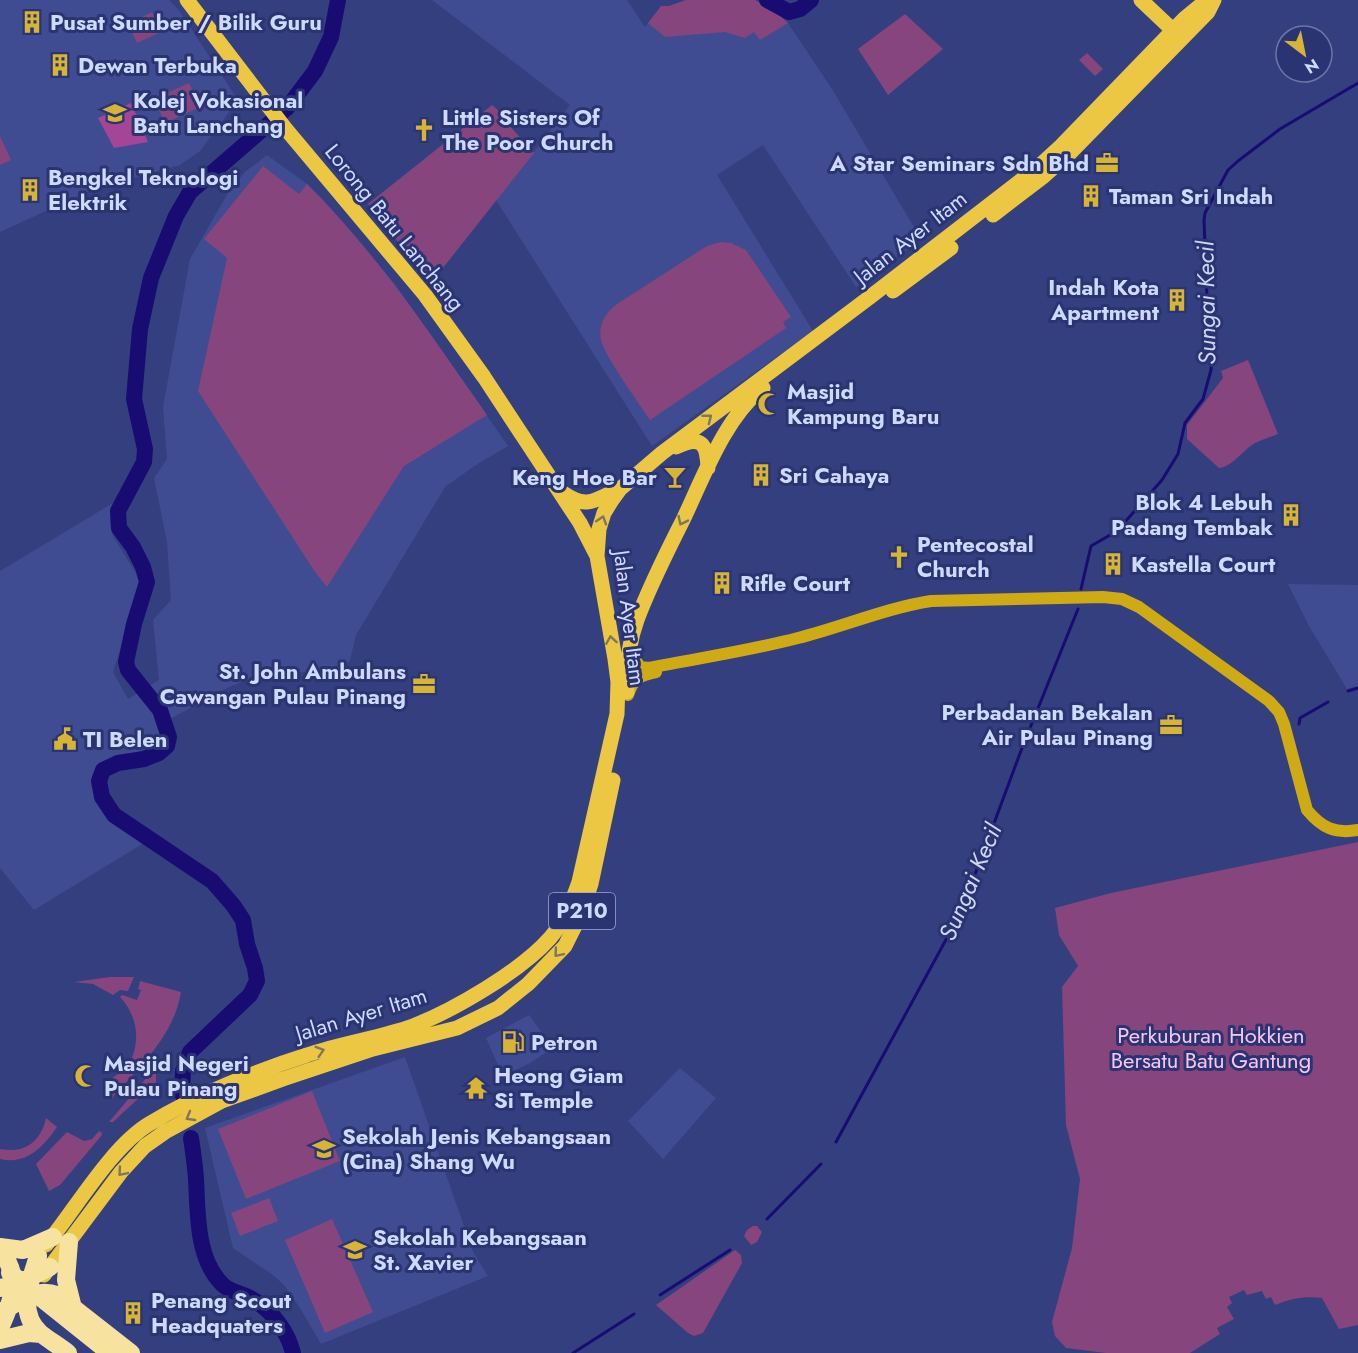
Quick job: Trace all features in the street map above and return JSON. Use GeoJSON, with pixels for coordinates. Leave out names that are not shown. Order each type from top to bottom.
{"type":"FeatureCollection","features":[{"type":"Feature","properties":{"kind":"highway"},"geometry":{"type":"LineString","coordinates":[[0,1248],[23,1250],[61,1240],[66,1281],[78,1312]]}},
{"type":"Feature","properties":{"kind":"highway"},"geometry":{"type":"LineString","coordinates":[[0,1248],[10,1265],[10,1287],[2,1320],[29,1333],[41,1334]]}},
{"type":"Feature","properties":{"kind":"highway"},"geometry":{"type":"LineString","coordinates":[[10,1287],[31,1277],[44,1261]]}},
{"type":"Feature","properties":{"kind":"highway"},"geometry":{"type":"LineString","coordinates":[[0,1265],[110,1353]]}},
{"type":"Feature","properties":{"kind":"highway"},"geometry":{"type":"LineString","coordinates":[[10,1287],[57,1295],[131,1353]]}},
{"type":"Feature","properties":{"kind":"highway"},"geometry":{"type":"LineString","coordinates":[[10,1287],[33,1325],[41,1334],[63,1349]]}},
{"type":"Feature","properties":{"kind":"highway"},"geometry":{"type":"LineString","coordinates":[[10,1287],[91,1353]]}},
{"type":"Feature","properties":{"kind":"highway"},"geometry":{"type":"LineString","coordinates":[[63,1349],[52,1331],[55,1321],[60,1316],[78,1312]]}},
{"type":"Feature","properties":{"kind":"main road","name":"Lorong Batu Lanchang"},"geometry":{"type":"LineString","coordinates":[[187,0],[285,128],[425,295],[484,377],[580,523],[597,556]]}},
{"type":"Feature","properties":{"kind":"main road"},"geometry":{"type":"LineString","coordinates":[[1141,0],[1177,34]]}},
{"type":"Feature","properties":{"kind":"main road","name":"Jalan Ayer Itam"},"geometry":{"type":"LineString","coordinates":[[10,1287],[44,1261],[145,1146],[165,1132],[222,1101],[336,1060],[457,1028],[480,1018],[498,1008],[528,984],[565,946],[581,914],[591,884],[624,739],[629,650],[637,621],[708,469],[739,412],[751,398],[1044,176],[1071,153],[1207,0]]}},
{"type":"Feature","properties":{"kind":"main road","name":"Jalan Ayer Itam"},"geometry":{"type":"LineString","coordinates":[[61,1240],[117,1153],[148,1124],[265,1069],[336,1046],[413,1026],[455,1007],[519,966],[551,938],[572,903],[579,882],[614,734],[618,682],[597,556],[599,529],[604,513],[620,489],[662,453],[1027,176],[1177,34],[1208,12],[1214,0]]}},
{"type":"Feature","properties":{"kind":"main road"},"geometry":{"type":"LineString","coordinates":[[662,453],[689,441],[700,442],[706,450],[708,469]]}},
{"type":"Feature","properties":{"kind":"main road"},"geometry":{"type":"LineString","coordinates":[[558,490],[574,501],[583,503],[593,502],[620,489]]}},
{"type":"Feature","properties":{"kind":"main road"},"geometry":{"type":"LineString","coordinates":[[519,966],[516,977],[519,981],[528,984]]}},
{"type":"Feature","properties":{"kind":"street"},"geometry":{"type":"LineString","coordinates":[[627,697],[633,682],[643,675],[716,660],[924,602],[1103,597],[1122,600],[1139,608],[1269,701],[1279,712],[1284,724],[1307,810],[1327,829],[1341,832],[1358,830]]}},
{"type":"Feature","properties":{"kind":"street"},"geometry":{"type":"LineString","coordinates":[[629,650],[637,663],[644,668],[716,654],[724,656]]}},
{"type":"Feature","properties":{"kind":"shaded area","name":"Kolej Vokasional Batu Lanchang"},"geometry":{"type":"Polygon","coordinates":[[[0,0],[169,0],[178,9],[238,100],[200,151],[180,165],[94,189],[0,232],[0,0]]]}},
{"type":"Feature","properties":{"kind":"shaded area"},"geometry":{"type":"Polygon","coordinates":[[[432,0],[627,0],[645,27],[661,6],[669,6],[686,0],[755,0],[762,3],[788,23],[832,89],[921,239],[856,287],[763,145],[717,175],[813,331],[652,446],[496,200],[570,105],[432,0]]]}},
{"type":"Feature","properties":{"kind":"shaded area"},"geometry":{"type":"Polygon","coordinates":[[[131,103],[148,142],[114,148],[98,118],[131,103]]]}},
{"type":"Feature","properties":{"kind":"shaded area"},"geometry":{"type":"Polygon","coordinates":[[[267,155],[307,184],[324,201],[395,284],[508,446],[445,487],[356,635],[350,660],[345,666],[244,681],[159,725],[162,741],[157,746],[102,763],[93,778],[96,800],[109,821],[144,843],[34,910],[0,868],[0,571],[113,503],[110,523],[113,536],[140,580],[113,672],[128,699],[159,680],[153,620],[171,600],[167,542],[154,478],[167,459],[163,407],[190,259],[228,193],[244,173],[267,155]]]}},
{"type":"Feature","properties":{"kind":"shaded area"},"geometry":{"type":"Polygon","coordinates":[[[1288,584],[1358,585],[1358,686],[1347,689],[1309,626],[1288,584]]]}},
{"type":"Feature","properties":{"kind":"shaded area"},"geometry":{"type":"Polygon","coordinates":[[[529,1015],[553,1048],[530,1063],[503,1076],[486,1038],[529,1015]]]}},
{"type":"Feature","properties":{"kind":"shaded area"},"geometry":{"type":"Polygon","coordinates":[[[405,1057],[473,1252],[488,1276],[321,1344],[285,1286],[273,1275],[233,1248],[205,1128],[405,1057]]]}},
{"type":"Feature","properties":{"kind":"shaded area"},"geometry":{"type":"Polygon","coordinates":[[[680,1068],[716,1098],[663,1159],[628,1121],[680,1068]]]}},
{"type":"Feature","properties":{"kind":"green space"},"geometry":{"type":"Polygon","coordinates":[[[686,0],[755,0],[773,10],[788,23],[760,40],[754,32],[745,38],[725,32],[665,37],[648,23],[661,6],[669,6],[686,0]]]}},
{"type":"Feature","properties":{"kind":"green space"},"geometry":{"type":"Polygon","coordinates":[[[152,12],[161,32],[137,43],[128,24],[152,12]]]}},
{"type":"Feature","properties":{"kind":"green space"},"geometry":{"type":"Polygon","coordinates":[[[905,14],[943,49],[888,95],[858,49],[905,14]]]}},
{"type":"Feature","properties":{"kind":"green space"},"geometry":{"type":"Polygon","coordinates":[[[1087,53],[1103,69],[1095,76],[1079,60],[1087,53]]]}},
{"type":"Feature","properties":{"kind":"green space"},"geometry":{"type":"Polygon","coordinates":[[[189,83],[200,107],[165,123],[154,99],[189,83]]]}},
{"type":"Feature","properties":{"kind":"green space"},"geometry":{"type":"Polygon","coordinates":[[[492,105],[507,118],[509,125],[534,153],[431,283],[368,204],[492,105]]]}},
{"type":"Feature","properties":{"kind":"green space"},"geometry":{"type":"Polygon","coordinates":[[[0,136],[11,160],[0,165],[0,136]]]}},
{"type":"Feature","properties":{"kind":"green space"},"geometry":{"type":"Polygon","coordinates":[[[263,166],[299,194],[307,184],[333,210],[402,295],[487,415],[404,466],[327,587],[198,391],[227,258],[204,239],[263,166]]]}},
{"type":"Feature","properties":{"kind":"green space"},"geometry":{"type":"Polygon","coordinates":[[[721,242],[731,243],[746,250],[791,317],[783,322],[786,328],[650,420],[604,348],[600,335],[603,320],[617,304],[707,246],[721,242]]]}},
{"type":"Feature","properties":{"kind":"green space"},"geometry":{"type":"Polygon","coordinates":[[[1248,360],[1278,434],[1255,443],[1228,465],[1219,468],[1187,439],[1187,425],[1223,378],[1221,371],[1248,360]]]}},
{"type":"Feature","properties":{"kind":"green space","name":"Perkuburan Hokkien Bersatu Batu Gantung"},"geometry":{"type":"Polygon","coordinates":[[[1358,842],[1358,1325],[1339,1329],[1322,1298],[1298,1298],[1275,1305],[1271,1297],[1266,1299],[1262,1291],[1247,1295],[1244,1290],[1229,1297],[1232,1303],[1227,1307],[1234,1319],[1217,1328],[1220,1334],[1190,1353],[1106,1353],[1066,1348],[1055,1336],[1052,1322],[1072,1248],[1080,1179],[1066,1125],[1062,987],[1078,966],[1059,935],[1055,908],[1111,893],[1358,842]]]}},
{"type":"Feature","properties":{"kind":"green space"},"geometry":{"type":"Polygon","coordinates":[[[110,977],[134,977],[128,991],[120,990],[113,995],[93,984],[74,982],[110,977]]]}},
{"type":"Feature","properties":{"kind":"green space"},"geometry":{"type":"Polygon","coordinates":[[[140,981],[181,992],[171,1023],[154,1050],[112,1098],[102,1085],[121,1072],[127,1061],[130,1062],[136,1037],[134,1020],[120,997],[122,995],[137,1000],[141,990],[138,989],[140,981]]]}},
{"type":"Feature","properties":{"kind":"green space"},"geometry":{"type":"Polygon","coordinates":[[[153,1070],[156,1070],[156,1082],[113,1122],[109,1122],[153,1070]]]}},
{"type":"Feature","properties":{"kind":"green space"},"geometry":{"type":"Polygon","coordinates":[[[312,1091],[340,1161],[246,1199],[218,1129],[312,1091]]]}},
{"type":"Feature","properties":{"kind":"green space"},"geometry":{"type":"Polygon","coordinates":[[[46,1118],[57,1127],[40,1147],[26,1157],[0,1159],[0,1149],[17,1150],[36,1140],[46,1118]]]}},
{"type":"Feature","properties":{"kind":"green space"},"geometry":{"type":"Polygon","coordinates":[[[99,1131],[102,1135],[60,1185],[49,1191],[36,1164],[67,1132],[84,1141],[92,1139],[99,1131]]]}},
{"type":"Feature","properties":{"kind":"green space"},"geometry":{"type":"Polygon","coordinates":[[[269,1198],[278,1221],[240,1236],[231,1213],[269,1198]]]}},
{"type":"Feature","properties":{"kind":"green space"},"geometry":{"type":"Polygon","coordinates":[[[332,1219],[373,1312],[325,1333],[285,1240],[332,1219]]]}},
{"type":"Feature","properties":{"kind":"green space"},"geometry":{"type":"Polygon","coordinates":[[[753,1226],[757,1226],[762,1232],[757,1242],[751,1245],[744,1236],[753,1226]]]}},
{"type":"Feature","properties":{"kind":"green space"},"geometry":{"type":"Polygon","coordinates":[[[735,1250],[741,1255],[742,1263],[703,1333],[694,1336],[688,1333],[656,1305],[735,1250]]]}},
{"type":"Feature","properties":{"kind":"waterway"},"geometry":{"type":"LineString","coordinates":[[182,1094],[183,1071],[190,1052],[250,995],[257,981],[243,920],[233,905],[212,881],[114,815],[102,797],[99,781],[103,770],[118,763],[144,759],[159,753],[167,746],[169,737],[160,710],[128,670],[126,662],[134,624],[147,582],[143,567],[133,547],[119,528],[118,511],[144,462],[145,449],[134,399],[140,329],[151,278],[176,216],[190,192],[287,108],[315,71],[331,37],[338,0]]}},
{"type":"Feature","properties":{"kind":"waterway"},"geometry":{"type":"LineString","coordinates":[[767,0],[789,12],[800,9],[811,0]]}},
{"type":"Feature","properties":{"kind":"waterway","name":"Sungai Kecil"},"geometry":{"type":"LineString","coordinates":[[1081,589],[1091,546],[1117,531],[1162,480],[1178,454],[1185,423],[1203,399],[1211,370],[1212,355],[1208,324],[1204,220],[1205,213],[1228,170],[1280,129],[1358,83]]}},
{"type":"Feature","properties":{"kind":"waterway","name":"Sungai Kecil"},"geometry":{"type":"LineString","coordinates":[[836,1142],[961,912],[1022,748],[1078,609]]}},
{"type":"Feature","properties":{"kind":"waterway"},"geometry":{"type":"LineString","coordinates":[[1348,691],[1358,688]]}},
{"type":"Feature","properties":{"kind":"waterway"},"geometry":{"type":"LineString","coordinates":[[1299,724],[1300,718],[1328,702]]}},
{"type":"Feature","properties":{"kind":"waterway"},"geometry":{"type":"LineString","coordinates":[[191,1138],[196,1174],[198,1221],[208,1262],[223,1285],[252,1299],[272,1315],[287,1337],[293,1353]]}},
{"type":"Feature","properties":{"kind":"waterway","name":"Sungai Kecil"},"geometry":{"type":"LineString","coordinates":[[767,1219],[821,1164]]}},
{"type":"Feature","properties":{"kind":"waterway","name":"Sungai Kecil"},"geometry":{"type":"LineString","coordinates":[[660,1295],[730,1250]]}},
{"type":"Feature","properties":{"kind":"waterway","name":"Sungai Kecil"},"geometry":{"type":"LineString","coordinates":[[573,1353],[634,1314]]}},
{"type":"Feature","properties":{"kind":"place","name":"Pusat Sumber / Bilik Guru"},"geometry":{"type":"Point","coordinates":[32,22]}},
{"type":"Feature","properties":{"kind":"place","name":"Dewan Terbuka"},"geometry":{"type":"Point","coordinates":[60,65]}},
{"type":"Feature","properties":{"kind":"place","name":"Kolej Vokasional Batu Lanchang"},"geometry":{"type":"Point","coordinates":[115,113]}},
{"type":"Feature","properties":{"kind":"place","name":"Little Sisters Of The Poor Church"},"geometry":{"type":"Point","coordinates":[424,130]}},
{"type":"Feature","properties":{"kind":"place","name":"A Star Seminars Sdn Bhd"},"geometry":{"type":"Point","coordinates":[1107,163]}},
{"type":"Feature","properties":{"kind":"place","name":"Bengkel Teknologi Elektrik"},"geometry":{"type":"Point","coordinates":[30,190]}},
{"type":"Feature","properties":{"kind":"place","name":"Taman Sri Indah"},"geometry":{"type":"Point","coordinates":[1091,196]}},
{"type":"Feature","properties":{"kind":"place","name":"Indah Kota Apartment"},"geometry":{"type":"Point","coordinates":[1177,300]}},
{"type":"Feature","properties":{"kind":"place","name":"Masjid Kampung Baru"},"geometry":{"type":"Point","coordinates":[769,404]}},
{"type":"Feature","properties":{"kind":"place","name":"Sri Cahaya"},"geometry":{"type":"Point","coordinates":[761,475]}},
{"type":"Feature","properties":{"kind":"place","name":"Keng Hoe Bar"},"geometry":{"type":"Point","coordinates":[675,477]}},
{"type":"Feature","properties":{"kind":"place","name":"Blok 4 Lebuh Padang Tembak"},"geometry":{"type":"Point","coordinates":[1291,515]}},
{"type":"Feature","properties":{"kind":"place","name":"Pentecostal Church"},"geometry":{"type":"Point","coordinates":[899,557]}},
{"type":"Feature","properties":{"kind":"place","name":"Kastella Court"},"geometry":{"type":"Point","coordinates":[1113,564]}},
{"type":"Feature","properties":{"kind":"place","name":"Rifle Court"},"geometry":{"type":"Point","coordinates":[722,583]}},
{"type":"Feature","properties":{"kind":"place","name":"St. John Ambulans Cawangan Pulau Pinang"},"geometry":{"type":"Point","coordinates":[424,684]}},
{"type":"Feature","properties":{"kind":"place","name":"Perbadanan Bekalan Air Pulau Pinang"},"geometry":{"type":"Point","coordinates":[1171,725]}},
{"type":"Feature","properties":{"kind":"place","name":"TI Belen"},"geometry":{"type":"Point","coordinates":[65,739]}},
{"type":"Feature","properties":{"kind":"place","name":"Petron"},"geometry":{"type":"Point","coordinates":[513,1042]}},
{"type":"Feature","properties":{"kind":"place","name":"Masjid Negeri Pulau Pinang"},"geometry":{"type":"Point","coordinates":[86,1076]}},
{"type":"Feature","properties":{"kind":"place","name":"Heong Giam Si Temple"},"geometry":{"type":"Point","coordinates":[476,1088]}},
{"type":"Feature","properties":{"kind":"place","name":"Sekolah Jenis Kebangsaan (Cina) Shang Wu"},"geometry":{"type":"Point","coordinates":[324,1149]}},
{"type":"Feature","properties":{"kind":"place","name":"Sekolah Kebangsaan St. Xavier"},"geometry":{"type":"Point","coordinates":[355,1250]}},
{"type":"Feature","properties":{"kind":"place","name":"Penang Scout Headquaters"},"geometry":{"type":"Point","coordinates":[133,1313]}}]}
